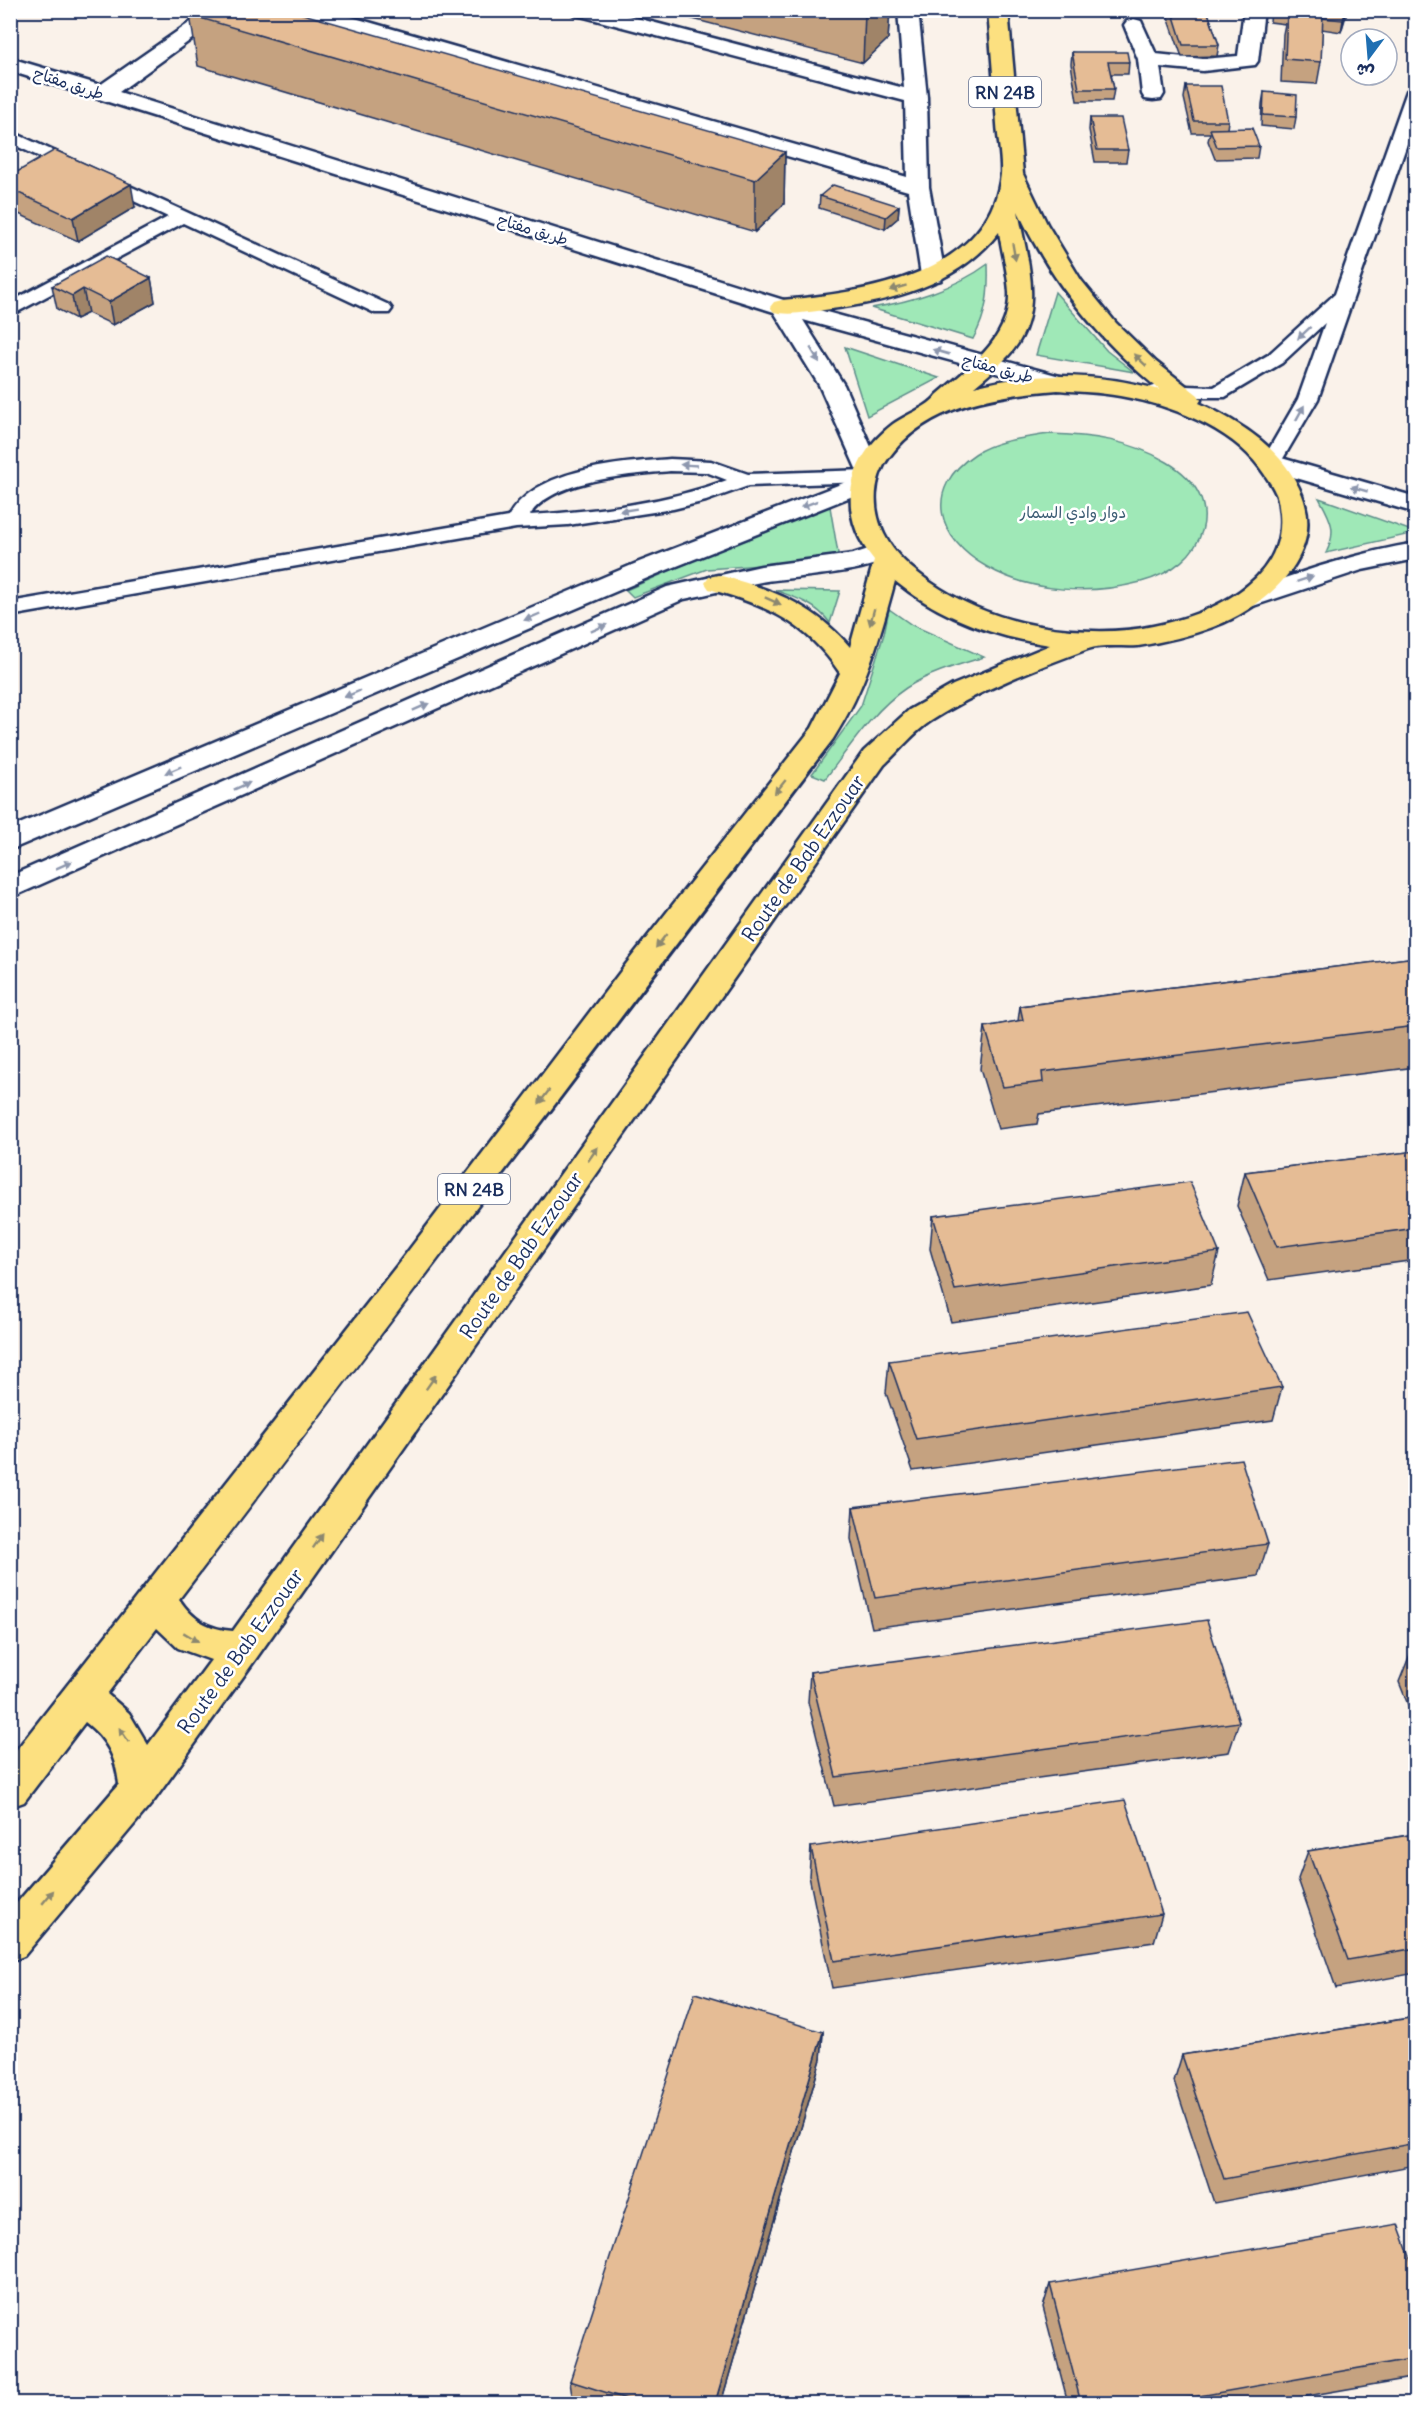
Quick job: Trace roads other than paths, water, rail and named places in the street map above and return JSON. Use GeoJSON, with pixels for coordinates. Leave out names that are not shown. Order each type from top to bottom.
{"type":"FeatureCollection","features":[{"type":"Feature","properties":{"kind":"main road","name":"RN 24B"},"geometry":{"type":"LineString","coordinates":[[998,10],[1012,174]]}},
{"type":"Feature","properties":{"kind":"main road"},"geometry":{"type":"LineString","coordinates":[[782,307],[847,300],[898,288],[933,275],[972,249],[989,231],[1005,201],[1012,174]]}},
{"type":"Feature","properties":{"kind":"main road"},"geometry":{"type":"LineString","coordinates":[[1005,201],[1021,292],[1017,322],[1001,350],[986,365],[938,407],[894,435],[866,476],[862,506],[868,530],[884,557],[922,591],[970,616],[1027,633],[1088,639],[1150,636],[1206,622],[1250,599],[1281,568],[1295,534],[1291,498],[1271,463],[1237,433],[1163,382],[1130,351],[1089,305],[1045,241],[1012,174]]}},
{"type":"Feature","properties":{"kind":"main road"},"geometry":{"type":"LineString","coordinates":[[938,407],[994,389],[1058,384],[1123,389],[1185,406],[1237,433]]}},
{"type":"Feature","properties":{"kind":"main road","name":"RN 24B"},"geometry":{"type":"LineString","coordinates":[[10,1789],[533,1113],[641,967],[823,733],[854,674],[884,557]]}},
{"type":"Feature","properties":{"kind":"main road"},"geometry":{"type":"LineString","coordinates":[[718,583],[756,593],[789,608],[818,626],[839,649],[854,674]]}},
{"type":"Feature","properties":{"kind":"main road","name":"Route de Bab Ezzouar"},"geometry":{"type":"LineString","coordinates":[[10,1942],[139,1790],[874,758],[919,716],[954,696],[1088,639]]}},
{"type":"Feature","properties":{"kind":"main road"},"geometry":{"type":"LineString","coordinates":[[159,1597],[166,1615],[180,1630],[198,1641],[219,1647],[242,1648]]}},
{"type":"Feature","properties":{"kind":"main road"},"geometry":{"type":"LineString","coordinates":[[81,1698],[102,1710],[130,1745],[138,1767],[139,1790]]}},
{"type":"Feature","properties":{"kind":"street"},"geometry":{"type":"LineString","coordinates":[[102,94],[222,10]]}},
{"type":"Feature","properties":{"kind":"street"},"geometry":{"type":"LineString","coordinates":[[303,10],[918,187]]}},
{"type":"Feature","properties":{"kind":"street"},"geometry":{"type":"LineString","coordinates":[[580,10],[916,97]]}},
{"type":"Feature","properties":{"kind":"street"},"geometry":{"type":"LineString","coordinates":[[908,10],[916,97],[918,187],[933,275]]}},
{"type":"Feature","properties":{"kind":"street"},"geometry":{"type":"LineString","coordinates":[[1148,59],[1203,65],[1248,60],[1254,10]]}},
{"type":"Feature","properties":{"kind":"street"},"geometry":{"type":"LineString","coordinates":[[1134,25],[1148,59],[1152,94]]}},
{"type":"Feature","properties":{"kind":"street","name":"طريق مفتاح"},"geometry":{"type":"LineString","coordinates":[[10,64],[782,307],[1058,384]]}},
{"type":"Feature","properties":{"kind":"street"},"geometry":{"type":"LineString","coordinates":[[10,840],[866,476],[853,426],[833,385],[809,345],[782,307]]}},
{"type":"Feature","properties":{"kind":"street"},"geometry":{"type":"LineString","coordinates":[[1271,463],[1416,505]]}},
{"type":"Feature","properties":{"kind":"street"},"geometry":{"type":"LineString","coordinates":[[1250,599],[1328,571],[1393,554],[1416,551]]}},
{"type":"Feature","properties":{"kind":"street"},"geometry":{"type":"LineString","coordinates":[[10,888],[676,593],[718,583],[884,557]]}},
{"type":"Feature","properties":{"kind":"lane"},"geometry":{"type":"LineString","coordinates":[[1271,463],[1308,399],[1416,91]]}},
{"type":"Feature","properties":{"kind":"lane"},"geometry":{"type":"LineString","coordinates":[[13,140],[382,309]]}},
{"type":"Feature","properties":{"kind":"lane"},"geometry":{"type":"LineString","coordinates":[[10,310],[183,216]]}},
{"type":"Feature","properties":{"kind":"lane"},"geometry":{"type":"LineString","coordinates":[[1123,389],[1218,393],[1275,359],[1346,293]]}},
{"type":"Feature","properties":{"kind":"lane"},"geometry":{"type":"LineString","coordinates":[[516,522],[528,502],[552,486],[568,481],[662,465],[685,464],[706,466],[745,480]]}},
{"type":"Feature","properties":{"kind":"lane"},"geometry":{"type":"LineString","coordinates":[[10,609],[516,522],[568,519],[673,503],[699,497],[745,480],[866,476]]}},
{"type":"Feature","properties":{"kind":"park label","name":"دوار وادي السمار"},"geometry":{"type":"Point","coordinates":[1073,512]}}]}
